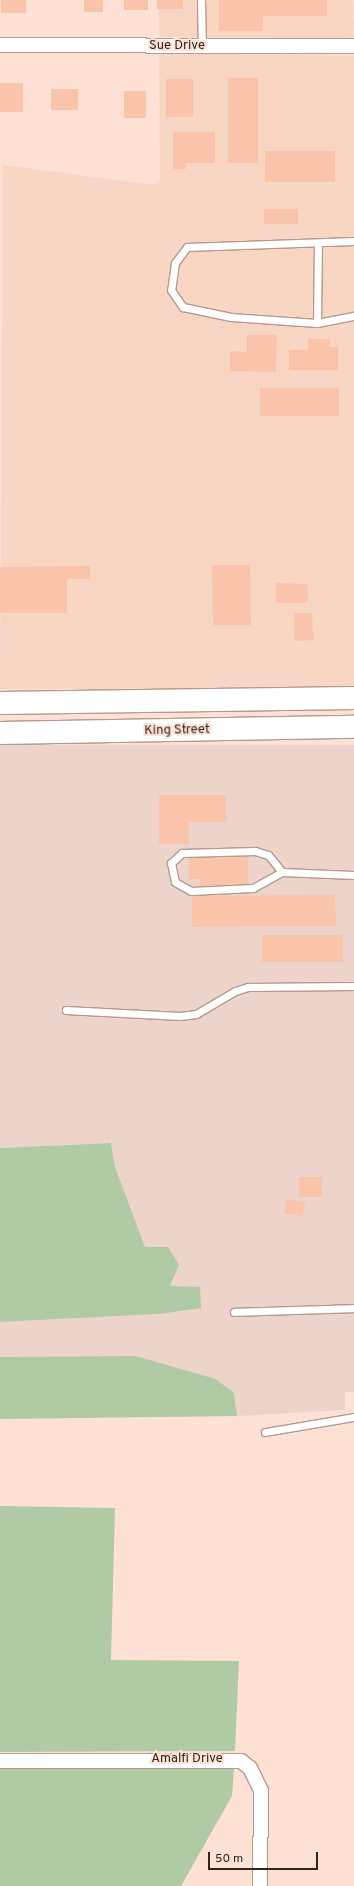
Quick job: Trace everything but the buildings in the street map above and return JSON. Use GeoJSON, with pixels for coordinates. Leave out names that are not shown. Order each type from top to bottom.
{"type":"FeatureCollection","features":[{"type":"Feature","properties":{"kind":"main road"},"geometry":{"type":"LineString","coordinates":[[0,703],[354,698]]}},
{"type":"Feature","properties":{"kind":"main road","name":"King Street"},"geometry":{"type":"LineString","coordinates":[[0,733],[354,727]]}},
{"type":"Feature","properties":{"kind":"street","name":"Sue Drive"},"geometry":{"type":"LineString","coordinates":[[0,45],[354,46]]}},
{"type":"Feature","properties":{"kind":"street","name":"Amalfi Drive"},"geometry":{"type":"LineString","coordinates":[[0,1761],[241,1761],[250,1768],[261,1791],[260,1886]]}},
{"type":"Feature","properties":{"kind":"lane"},"geometry":{"type":"LineString","coordinates":[[201,0],[202,46]]}},
{"type":"Feature","properties":{"kind":"lane"},"geometry":{"type":"LineString","coordinates":[[354,242],[187,247],[175,263],[171,290],[183,307],[231,317],[317,323],[354,316]]}},
{"type":"Feature","properties":{"kind":"lane"},"geometry":{"type":"LineString","coordinates":[[317,323],[318,243]]}},
{"type":"Feature","properties":{"kind":"lane"},"geometry":{"type":"LineString","coordinates":[[282,872],[268,855],[255,851],[182,853],[171,863],[174,882],[190,891],[253,888],[282,872],[354,875]]}},
{"type":"Feature","properties":{"kind":"lane"},"geometry":{"type":"LineString","coordinates":[[66,1010],[180,1016],[196,1014],[230,993],[248,987],[354,986]]}},
{"type":"Feature","properties":{"kind":"lane"},"geometry":{"type":"LineString","coordinates":[[234,1312],[354,1308]]}},
{"type":"Feature","properties":{"kind":"lane"},"geometry":{"type":"LineString","coordinates":[[265,1432],[354,1417]]}},
{"type":"Feature","properties":{"kind":"shaded area"},"geometry":{"type":"Polygon","coordinates":[[[159,0],[353,0],[354,38],[159,37],[159,0]]]}},
{"type":"Feature","properties":{"kind":"shaded area"},"geometry":{"type":"Polygon","coordinates":[[[159,54],[354,55],[354,688],[0,689],[3,165],[155,185],[160,182],[159,54]]]}},
{"type":"Feature","properties":{"kind":"shaded area"},"geometry":{"type":"Polygon","coordinates":[[[0,745],[354,745],[354,1392],[345,1392],[345,1410],[237,1416],[234,1393],[216,1379],[136,1356],[0,1357],[0,1322],[159,1314],[170,1287],[145,1247],[115,1167],[111,1143],[0,1148],[0,745]]]}},
{"type":"Feature","properties":{"kind":"green space"},"geometry":{"type":"Polygon","coordinates":[[[111,1143],[115,1167],[145,1247],[168,1247],[179,1265],[170,1286],[200,1287],[201,1308],[159,1314],[0,1322],[0,1148],[111,1143]]]}},
{"type":"Feature","properties":{"kind":"green space"},"geometry":{"type":"Polygon","coordinates":[[[136,1356],[216,1379],[234,1393],[237,1416],[0,1419],[0,1357],[136,1356]]]}},
{"type":"Feature","properties":{"kind":"green space"},"geometry":{"type":"Polygon","coordinates":[[[0,1506],[115,1508],[111,1660],[239,1661],[235,1751],[0,1752],[0,1506]]]}},
{"type":"Feature","properties":{"kind":"green space"},"geometry":{"type":"Polygon","coordinates":[[[234,1768],[232,1796],[181,1886],[0,1886],[0,1769],[234,1768]]]}}]}
